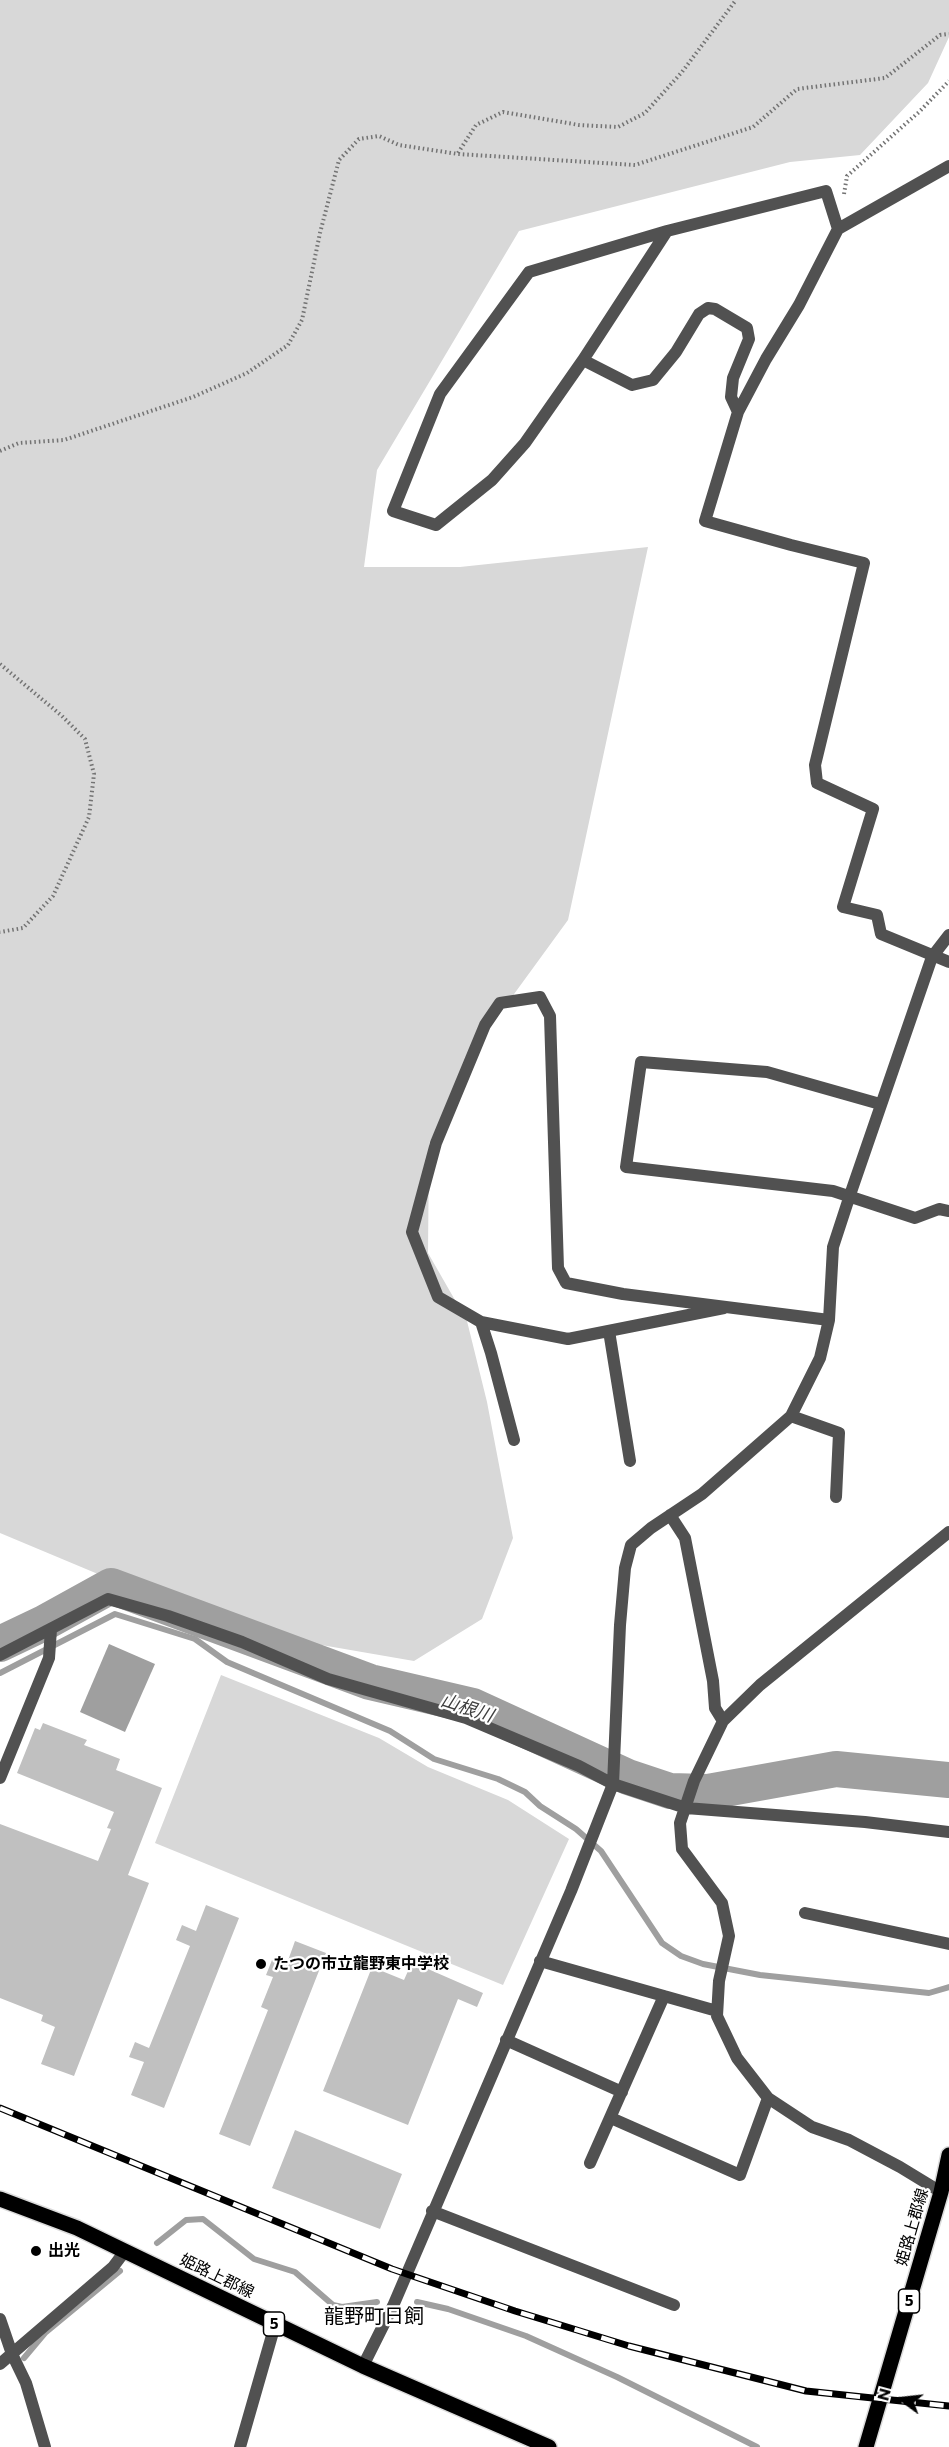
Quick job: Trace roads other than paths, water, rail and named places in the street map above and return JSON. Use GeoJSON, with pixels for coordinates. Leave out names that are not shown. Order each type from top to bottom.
{"type":"FeatureCollection","features":[{"type":"Feature","properties":{"kind":"main road","name":"姫路上郡線"},"geometry":{"type":"LineString","coordinates":[[866,2447],[941,2192],[949,2155]]}},
{"type":"Feature","properties":{"kind":"main road","name":"姫路上郡線"},"geometry":{"type":"LineString","coordinates":[[0,2199],[77,2228],[363,2366],[549,2447]]}},
{"type":"Feature","properties":{"kind":"street"},"geometry":{"type":"LineString","coordinates":[[949,166],[838,229],[799,305],[766,359],[738,412],[705,520],[790,545],[864,563],[815,765],[817,783],[873,809],[843,907],[877,915],[881,934],[932,957],[949,962]]}},
{"type":"Feature","properties":{"kind":"street"},"geometry":{"type":"LineString","coordinates":[[667,231],[583,360],[525,442],[492,480],[436,525],[393,511],[440,394],[529,272],[667,231],[826,191],[838,229]]}},
{"type":"Feature","properties":{"kind":"street"},"geometry":{"type":"LineString","coordinates":[[583,360],[632,385],[653,380],[676,352],[699,315],[708,308],[716,309],[747,328],[749,339],[733,378],[732,397],[738,412]]}},
{"type":"Feature","properties":{"kind":"street"},"geometry":{"type":"LineString","coordinates":[[363,2366],[393,2306],[613,1784],[625,1568],[631,1545],[702,1494],[791,1416],[820,1358],[829,1320],[833,1247],[850,1195],[932,957],[949,935]]}},
{"type":"Feature","properties":{"kind":"street"},"geometry":{"type":"LineString","coordinates":[[724,1308],[568,1339],[481,1322],[438,1297],[412,1232],[436,1143],[485,1025],[500,1004],[540,997],[550,1016],[558,1268],[566,1282],[623,1294],[829,1320]]}},
{"type":"Feature","properties":{"kind":"street"},"geometry":{"type":"LineString","coordinates":[[880,1104],[767,1072],[641,1062],[627,1167],[850,1195],[915,1218],[939,1209],[949,1211]]}},
{"type":"Feature","properties":{"kind":"street"},"geometry":{"type":"LineString","coordinates":[[481,1322],[514,1440]]}},
{"type":"Feature","properties":{"kind":"street"},"geometry":{"type":"LineString","coordinates":[[609,1331],[630,1461]]}},
{"type":"Feature","properties":{"kind":"street"},"geometry":{"type":"LineString","coordinates":[[791,1416],[838,1434],[836,1497]]}},
{"type":"Feature","properties":{"kind":"street"},"geometry":{"type":"LineString","coordinates":[[670,1515],[685,1538],[713,1681],[715,1708],[723,1721]]}},
{"type":"Feature","properties":{"kind":"street"},"geometry":{"type":"LineString","coordinates":[[941,2192],[849,2140],[812,2127],[768,2098],[737,2058],[717,2016],[719,1982],[729,1936],[722,1903],[682,1848],[680,1823],[694,1781],[723,1721],[760,1685],[949,1532]]}},
{"type":"Feature","properties":{"kind":"street"},"geometry":{"type":"LineString","coordinates":[[0,1655],[108,1599],[168,1616],[242,1642],[328,1679],[466,1718],[579,1766],[613,1784],[688,1802],[949,1832]]}},
{"type":"Feature","properties":{"kind":"street"},"geometry":{"type":"LineString","coordinates":[[0,1778],[49,1658],[51,1629]]}},
{"type":"Feature","properties":{"kind":"street"},"geometry":{"type":"LineString","coordinates":[[806,1913],[949,1944]]}},
{"type":"Feature","properties":{"kind":"street"},"geometry":{"type":"LineString","coordinates":[[540,1961],[717,2011]]}},
{"type":"Feature","properties":{"kind":"street"},"geometry":{"type":"LineString","coordinates":[[591,2163],[664,1996]]}},
{"type":"Feature","properties":{"kind":"street"},"geometry":{"type":"LineString","coordinates":[[506,2040],[622,2092]]}},
{"type":"Feature","properties":{"kind":"street"},"geometry":{"type":"LineString","coordinates":[[610,2118],[740,2175],[768,2098]]}},
{"type":"Feature","properties":{"kind":"street"},"geometry":{"type":"LineString","coordinates":[[432,2211],[674,2305]]}},
{"type":"Feature","properties":{"kind":"street"},"geometry":{"type":"LineString","coordinates":[[0,2364],[112,2267],[125,2251]]}},
{"type":"Feature","properties":{"kind":"street"},"geometry":{"type":"LineString","coordinates":[[0,2319],[12,2354],[26,2382],[45,2447]]}},
{"type":"Feature","properties":{"kind":"street"},"geometry":{"type":"LineString","coordinates":[[240,2447],[275,2325]]}},
{"type":"Feature","properties":{"kind":"waterway","name":"山根川"},"geometry":{"type":"LineString","coordinates":[[0,1644],[111,1586],[370,1682],[473,1706],[628,1777],[670,1791],[708,1792],[836,1769],[949,1780]]}},
{"type":"Feature","properties":{"kind":"waterway"},"geometry":{"type":"LineString","coordinates":[[0,1673],[115,1614],[195,1639],[227,1662],[390,1731],[434,1759],[498,1779],[525,1792],[540,1806],[576,1829],[601,1851],[662,1943],[681,1956],[703,1964],[760,1975],[929,1993],[949,1987]]}},
{"type":"Feature","properties":{"kind":"waterway"},"geometry":{"type":"LineString","coordinates":[[157,2243],[186,2220],[203,2219],[254,2259],[295,2272],[333,2305],[342,2307],[377,2302]]}},
{"type":"Feature","properties":{"kind":"waterway"},"geometry":{"type":"LineString","coordinates":[[24,2358],[45,2333],[120,2271]]}},
{"type":"Feature","properties":{"kind":"waterway"},"geometry":{"type":"LineString","coordinates":[[417,2302],[448,2309],[526,2336],[617,2377],[757,2447]]}},
{"type":"Feature","properties":{"kind":"railway"},"geometry":{"type":"LineString","coordinates":[[0,2108],[392,2269],[515,2311],[629,2346],[806,2391],[949,2406]]}},
{"type":"Feature","properties":{"kind":"place","name":"たつの市立龍野東中学校"},"geometry":{"type":"Point","coordinates":[261,1964]}},
{"type":"Feature","properties":{"kind":"place","name":"出光"},"geometry":{"type":"Point","coordinates":[36,2251]}},
{"type":"Feature","properties":{"kind":"district","name":"龍野町日飼"},"geometry":{"type":"Point","coordinates":[374,2316]}}]}
